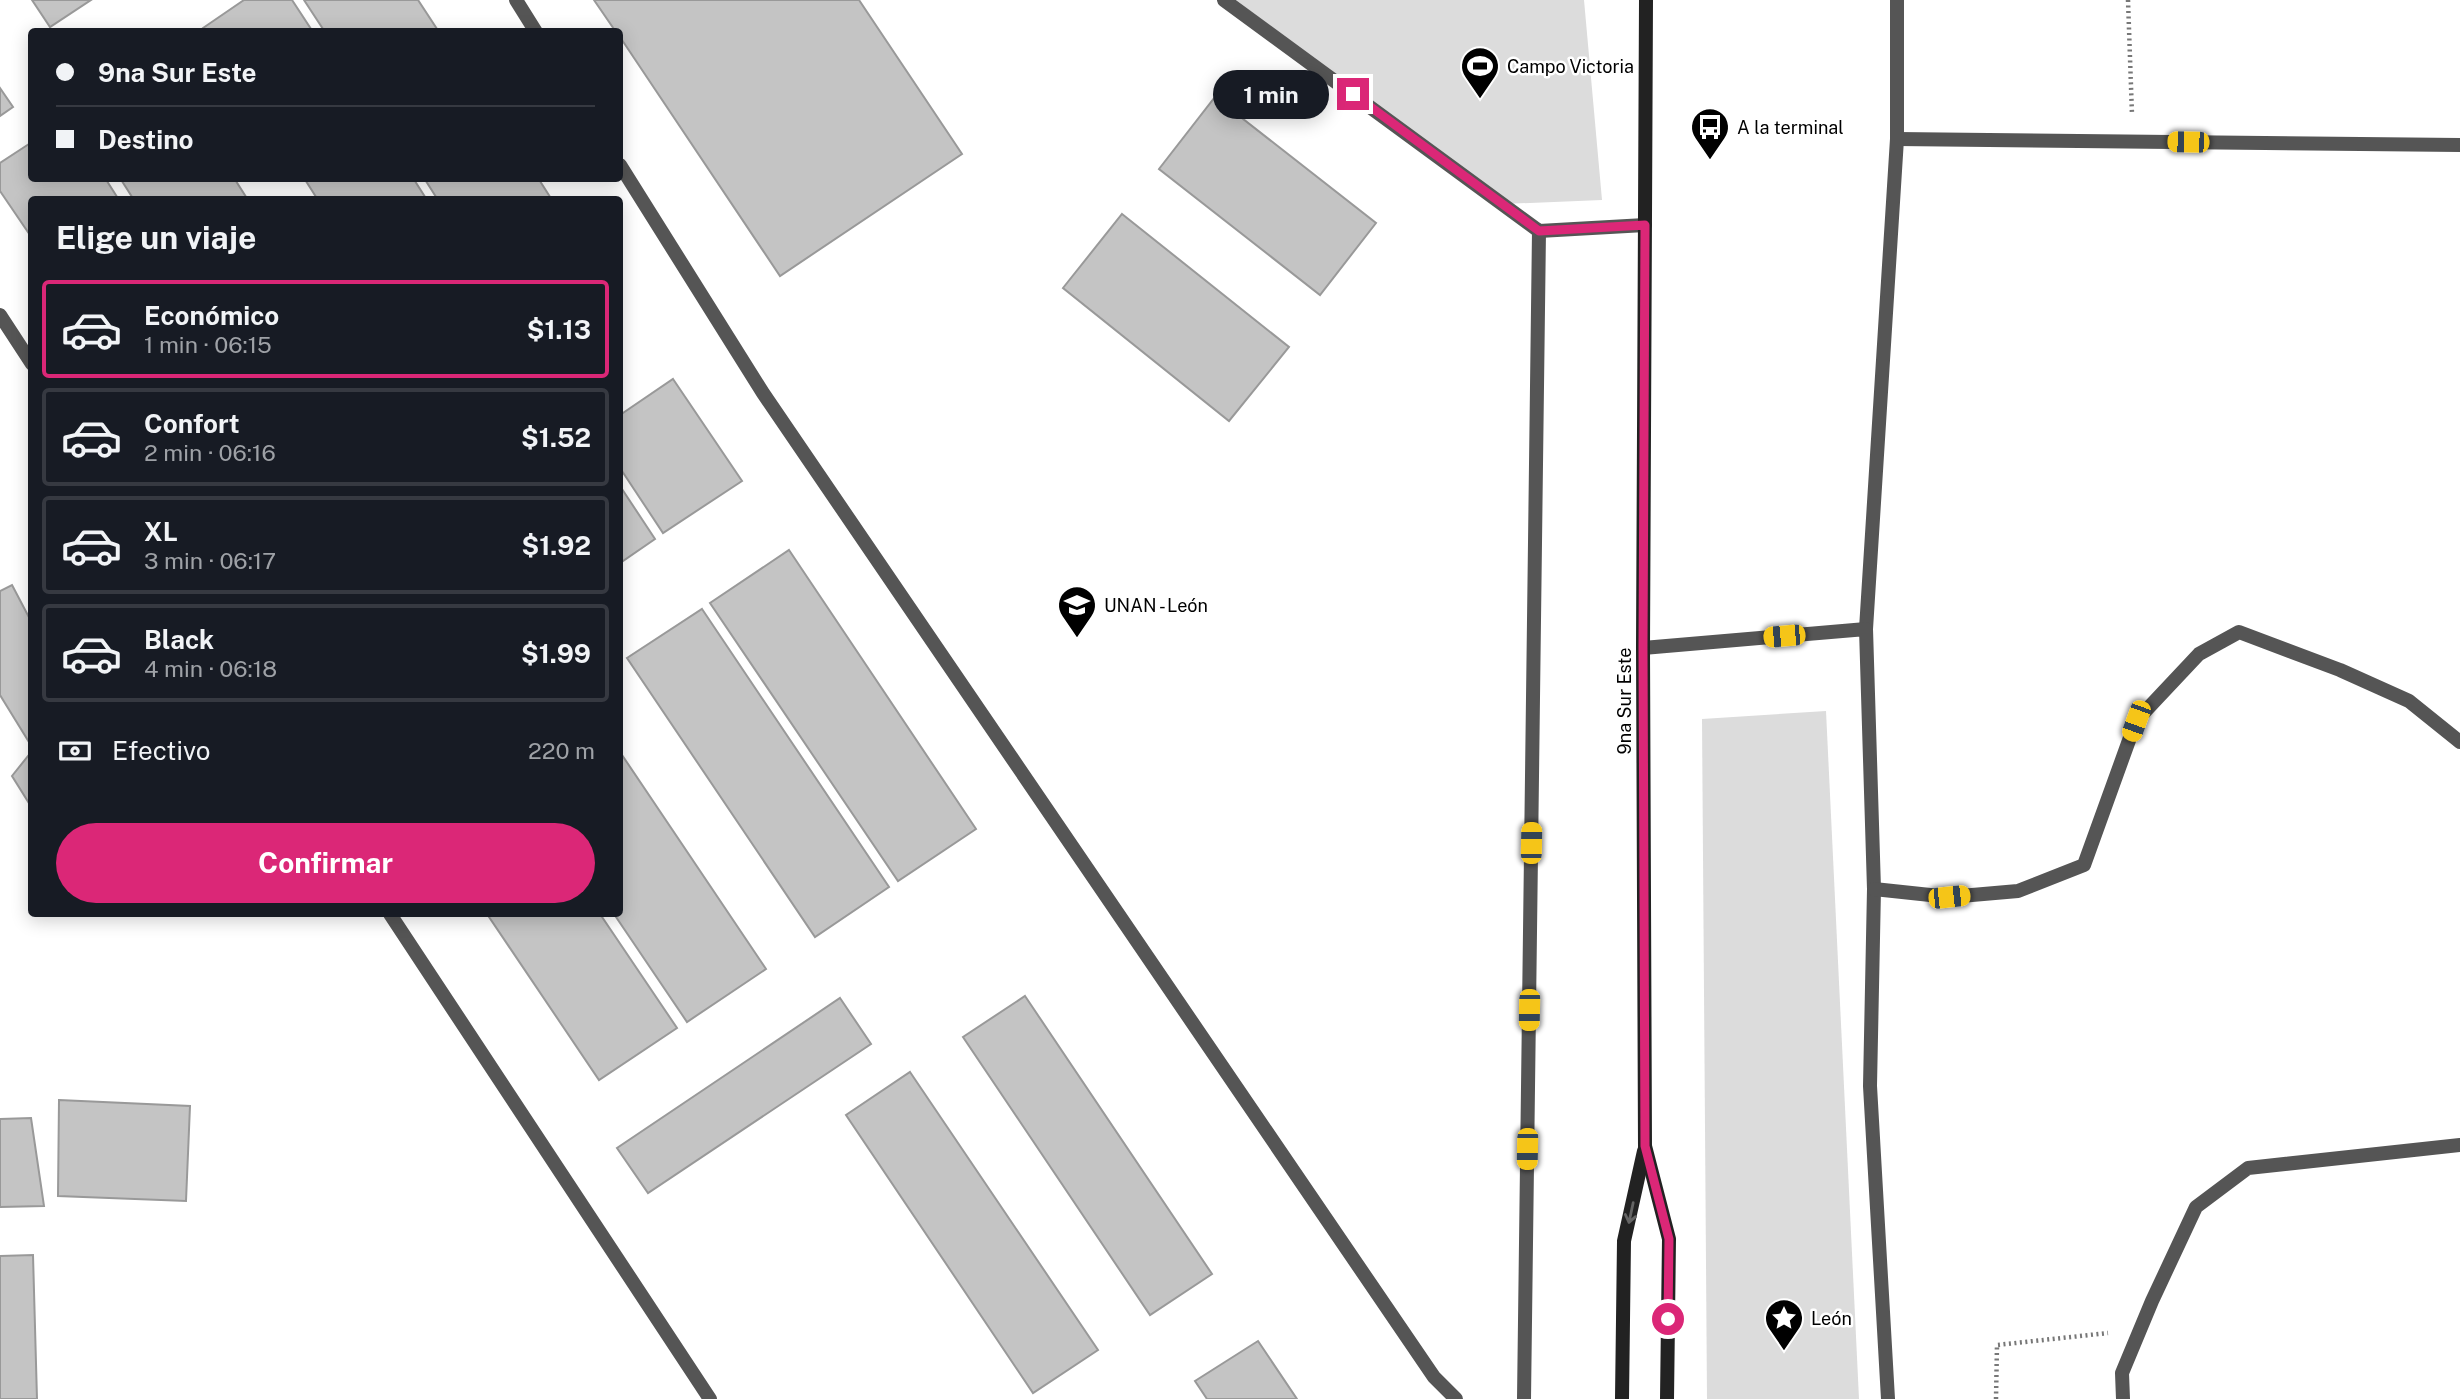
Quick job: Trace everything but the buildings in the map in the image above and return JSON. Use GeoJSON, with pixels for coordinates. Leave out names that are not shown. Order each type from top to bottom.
{"type":"FeatureCollection","features":[{"type":"Feature","properties":{"kind":"street"},"geometry":{"type":"LineString","coordinates":[[516,0],[534,28]]}},
{"type":"Feature","properties":{"kind":"street"},"geometry":{"type":"LineString","coordinates":[[1224,0],[1539,231],[1645,225]]}},
{"type":"Feature","properties":{"kind":"street","name":"9na Sur Este"},"geometry":{"type":"LineString","coordinates":[[1646,0],[1643,648],[1645,1146],[1669,1239],[1667,1399]]}},
{"type":"Feature","properties":{"kind":"street"},"geometry":{"type":"LineString","coordinates":[[1888,1399],[1870,1086],[1874,889],[1866,629],[1897,139],[1897,0]]}},
{"type":"Feature","properties":{"kind":"street"},"geometry":{"type":"LineString","coordinates":[[1897,139],[2460,145]]}},
{"type":"Feature","properties":{"kind":"street"},"geometry":{"type":"LineString","coordinates":[[623,170],[763,393],[1427,1366],[1456,1399]]}},
{"type":"Feature","properties":{"kind":"street"},"geometry":{"type":"LineString","coordinates":[[1524,1399],[1539,231]]}},
{"type":"Feature","properties":{"kind":"street"},"geometry":{"type":"LineString","coordinates":[[0,316],[28,358]]}},
{"type":"Feature","properties":{"kind":"street"},"geometry":{"type":"LineString","coordinates":[[1643,648],[1866,629]]}},
{"type":"Feature","properties":{"kind":"street"},"geometry":{"type":"LineString","coordinates":[[1874,889],[1949,897],[2018,891],[2084,865],[2136,721],[2199,654],[2239,632],[2340,670],[2409,701],[2460,742]]}},
{"type":"Feature","properties":{"kind":"street"},"geometry":{"type":"LineString","coordinates":[[392,917],[710,1399]]}},
{"type":"Feature","properties":{"kind":"street"},"geometry":{"type":"LineString","coordinates":[[2123,1399],[2122,1373],[2196,1207],[2248,1168],[2460,1145]]}},
{"type":"Feature","properties":{"kind":"street"},"geometry":{"type":"LineString","coordinates":[[1622,1399],[1624,1241],[1645,1146]]}},
{"type":"Feature","properties":{"kind":"path"},"geometry":{"type":"LineString","coordinates":[[2128,0],[2133,142]]}},
{"type":"Feature","properties":{"kind":"path"},"geometry":{"type":"LineString","coordinates":[[1996,1399],[1997,1345],[2140,1330]]}},
{"type":"Feature","properties":{"kind":"shaded area","name":"Campo Victoria"},"geometry":{"type":"Polygon","coordinates":[[[1236,0],[1584,0],[1602,200],[1503,204],[1236,0]]]}},
{"type":"Feature","properties":{"kind":"shaded area"},"geometry":{"type":"Polygon","coordinates":[[[1826,711],[1859,1399],[1707,1399],[1702,719],[1826,711]]]}},
{"type":"Feature","properties":{"kind":"place","name":"Campo Victoria"},"geometry":{"type":"Point","coordinates":[1480,100]}},
{"type":"Feature","properties":{"kind":"place","name":"A la terminal"},"geometry":{"type":"Point","coordinates":[1710,161]}},
{"type":"Feature","properties":{"kind":"place","name":"UNAN - León"},"geometry":{"type":"Point","coordinates":[1077,639]}},
{"type":"Feature","properties":{"kind":"place","name":"León"},"geometry":{"type":"Point","coordinates":[1784,1352]}},
{"type":"Feature","properties":{"kind":"route"},"geometry":{"type":"LineString","coordinates":[[1353,94],[1539,231],[1645,225],[1645,1146],[1669,1239],[1668,1319]]}}]}
